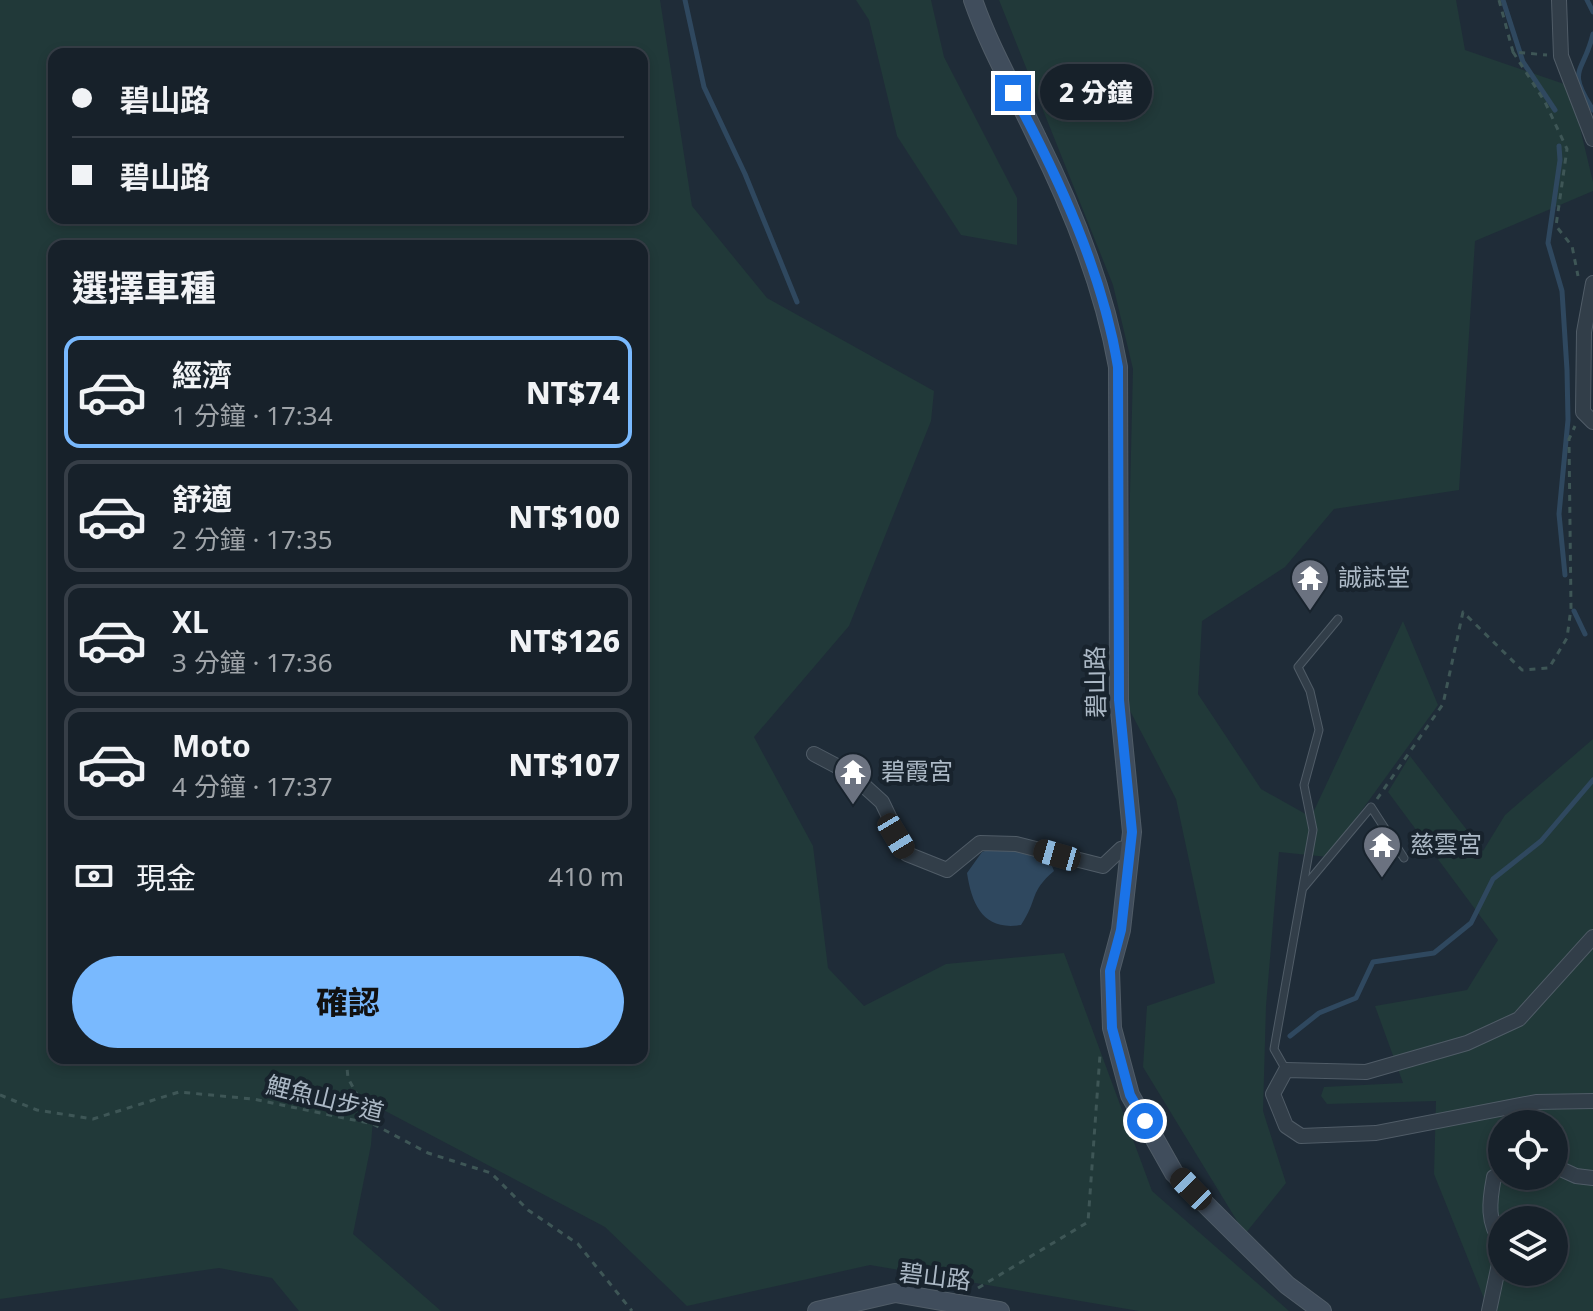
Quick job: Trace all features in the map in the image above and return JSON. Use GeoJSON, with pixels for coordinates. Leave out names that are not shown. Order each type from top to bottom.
{"type":"FeatureCollection","features":[{"type":"Feature","properties":{"kind":"street","name":"碧山路"},"geometry":{"type":"LineString","coordinates":[[973,0],[989,47],[1038,139],[1109,314],[1118,367],[1119,700],[1131,846],[1121,930],[1110,971],[1112,1028],[1130,1095],[1174,1173],[1287,1285],[1322,1311]]}},
{"type":"Feature","properties":{"kind":"street"},"geometry":{"type":"LineString","coordinates":[[1559,0],[1561,56],[1593,139]]}},
{"type":"Feature","properties":{"kind":"street"},"geometry":{"type":"LineString","coordinates":[[1588,417],[1586,311],[1593,283]]}},
{"type":"Feature","properties":{"kind":"street"},"geometry":{"type":"LineString","coordinates":[[814,754],[850,773],[882,802],[907,854],[947,870],[980,843],[1016,844],[1103,866],[1121,849],[1131,846]]}},
{"type":"Feature","properties":{"kind":"street"},"geometry":{"type":"LineString","coordinates":[[1593,937],[1519,1019],[1467,1043],[1366,1072],[1286,1070],[1273,1094],[1286,1126],[1301,1136],[1376,1133],[1536,1102],[1593,1101]]}},
{"type":"Feature","properties":{"kind":"street"},"geometry":{"type":"LineString","coordinates":[[1568,1172],[1593,1178]]}},
{"type":"Feature","properties":{"kind":"street"},"geometry":{"type":"LineString","coordinates":[[1489,1311],[1494,1286]]}},
{"type":"Feature","properties":{"kind":"street","name":"碧山路"},"geometry":{"type":"LineString","coordinates":[[817,1311],[895,1293],[1000,1311]]}},
{"type":"Feature","properties":{"kind":"lane"},"geometry":{"type":"LineString","coordinates":[[1286,1070],[1274,1049],[1313,830],[1304,785],[1319,730],[1310,691],[1298,667],[1338,619]]}},
{"type":"Feature","properties":{"kind":"lane"},"geometry":{"type":"LineString","coordinates":[[1302,889],[1371,807],[1404,858]]}},
{"type":"Feature","properties":{"kind":"path"},"geometry":{"type":"LineString","coordinates":[[1499,0],[1514,53],[1545,102],[1567,149],[1556,226],[1572,246],[1586,311]]}},
{"type":"Feature","properties":{"kind":"path"},"geometry":{"type":"LineString","coordinates":[[1514,53],[1529,54]]}},
{"type":"Feature","properties":{"kind":"path"},"geometry":{"type":"LineString","coordinates":[[1371,807],[1443,704],[1463,612],[1522,670],[1549,668],[1567,638],[1571,608],[1569,439],[1588,417]]}},
{"type":"Feature","properties":{"kind":"path"},"geometry":{"type":"LineString","coordinates":[[347,1064],[348,1078],[373,1124]]}},
{"type":"Feature","properties":{"kind":"path","name":"鯉魚山步道"},"geometry":{"type":"LineString","coordinates":[[0,1095],[37,1110],[93,1119],[179,1092],[253,1099],[373,1124],[428,1153],[491,1173],[528,1210],[578,1244],[632,1311]]}},
{"type":"Feature","properties":{"kind":"path"},"geometry":{"type":"LineString","coordinates":[[953,1303],[1088,1222],[1093,1131]]}},
{"type":"Feature","properties":{"kind":"green space"},"geometry":{"type":"Polygon","coordinates":[[[0,0],[660,0],[692,206],[767,298],[934,391],[931,421],[849,626],[754,737],[813,846],[828,968],[864,1006],[946,964],[1064,953],[1152,1191],[1289,1311],[1139,1311],[870,1265],[687,1306],[605,1227],[374,1105],[371,1145],[353,1234],[441,1311],[299,1311],[272,1278],[219,1268],[0,1299],[0,0]]]}},
{"type":"Feature","properties":{"kind":"green space"},"geometry":{"type":"Polygon","coordinates":[[[856,0],[931,0],[944,57],[1017,198],[1017,245],[961,235],[897,136],[869,20],[856,0]]]}},
{"type":"Feature","properties":{"kind":"green space"},"geometry":{"type":"Polygon","coordinates":[[[999,0],[1456,0],[1465,50],[1570,86],[1593,182],[1593,191],[1475,241],[1459,490],[1334,509],[1285,567],[1202,621],[1198,694],[1261,789],[1311,817],[1403,621],[1438,705],[1328,857],[1279,852],[1266,1006],[1263,1111],[1286,1183],[1245,1234],[1143,1067],[1147,1006],[1215,983],[1176,799],[1125,701],[1133,369],[1113,285],[999,0]]]}},
{"type":"Feature","properties":{"kind":"green space"},"geometry":{"type":"Polygon","coordinates":[[[1593,739],[1593,1311],[1489,1311],[1434,1174],[1436,1101],[1327,1104],[1321,1096],[1324,1087],[1403,1083],[1375,1006],[1467,990],[1498,940],[1388,792],[1410,756],[1483,851],[1505,815],[1593,739]]]}},
{"type":"Feature","properties":{"kind":"water"},"geometry":{"type":"Polygon","coordinates":[[[1006,844],[1046,851],[1054,871],[1037,891],[1021,925],[998,924],[982,914],[972,896],[967,873],[982,852],[1006,844]]]}},
{"type":"Feature","properties":{"kind":"waterway"},"geometry":{"type":"LineString","coordinates":[[685,0],[704,87],[745,174],[797,302]]}},
{"type":"Feature","properties":{"kind":"waterway"},"geometry":{"type":"LineString","coordinates":[[1503,0],[1523,62],[1555,110]]}},
{"type":"Feature","properties":{"kind":"waterway"},"geometry":{"type":"LineString","coordinates":[[1587,0],[1593,12]]}},
{"type":"Feature","properties":{"kind":"waterway"},"geometry":{"type":"LineString","coordinates":[[1593,34],[1578,78],[1593,110]]}},
{"type":"Feature","properties":{"kind":"waterway"},"geometry":{"type":"LineString","coordinates":[[1559,146],[1560,160],[1548,243],[1562,291],[1567,370],[1568,420],[1559,514],[1565,575]]}},
{"type":"Feature","properties":{"kind":"waterway"},"geometry":{"type":"LineString","coordinates":[[1574,611],[1585,634]]}},
{"type":"Feature","properties":{"kind":"waterway"},"geometry":{"type":"LineString","coordinates":[[1290,1036],[1319,1013],[1356,998],[1373,962],[1434,953],[1471,923],[1493,879],[1541,841],[1593,780]]}},
{"type":"Feature","properties":{"kind":"place","name":"誠誌堂"},"geometry":{"type":"Point","coordinates":[1310,612]}},
{"type":"Feature","properties":{"kind":"place","name":"碧霞宮"},"geometry":{"type":"Point","coordinates":[853,806]}},
{"type":"Feature","properties":{"kind":"place","name":"慈雲宮"},"geometry":{"type":"Point","coordinates":[1382,879]}},
{"type":"Feature","properties":{"kind":"route"},"geometry":{"type":"LineString","coordinates":[[1013,93],[1038,139],[1076,227],[1109,314],[1118,367],[1119,700],[1122,755],[1132,832],[1121,930],[1110,971],[1112,1028],[1130,1095],[1145,1121]]}}]}
